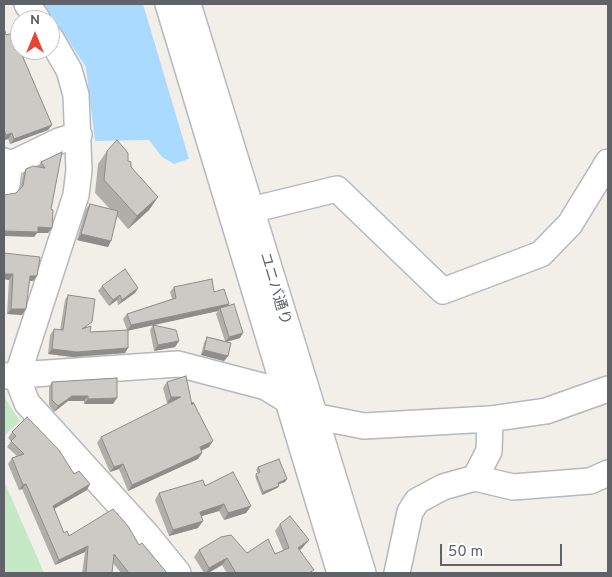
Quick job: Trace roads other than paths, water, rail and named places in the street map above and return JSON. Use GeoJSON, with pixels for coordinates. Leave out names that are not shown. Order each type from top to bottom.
{"type":"FeatureCollection","features":[{"type":"Feature","properties":{"kind":"street","name":"ユニバ通り"},"geometry":{"type":"LineString","coordinates":[[168,4],[340,573]]}},
{"type":"Feature","properties":{"kind":"street","name":"ユニバ通り"},"geometry":{"type":"LineString","coordinates":[[188,4],[313,416],[363,573]]}},
{"type":"Feature","properties":{"kind":"street"},"geometry":{"type":"LineString","coordinates":[[10,376],[76,195],[79,170],[76,94],[69,70],[60,54]]}},
{"type":"Feature","properties":{"kind":"street"},"geometry":{"type":"LineString","coordinates":[[5,171],[58,141],[78,136]]}},
{"type":"Feature","properties":{"kind":"street"},"geometry":{"type":"LineString","coordinates":[[251,210],[337,189],[443,290],[541,254],[570,224],[608,162]]}},
{"type":"Feature","properties":{"kind":"street"},"geometry":{"type":"LineString","coordinates":[[10,376],[178,364],[266,387],[313,416],[364,426],[490,419],[546,411],[608,389]]}},
{"type":"Feature","properties":{"kind":"street"},"geometry":{"type":"LineString","coordinates":[[10,376],[26,402],[141,528],[178,573]]}},
{"type":"Feature","properties":{"kind":"street"},"geometry":{"type":"LineString","coordinates":[[475,478],[489,451],[490,419]]}},
{"type":"Feature","properties":{"kind":"street"},"geometry":{"type":"LineString","coordinates":[[397,573],[410,512],[417,501],[443,487],[475,478],[514,487],[590,481],[608,473]]}},
{"type":"Feature","properties":{"kind":"water"},"geometry":{"type":"Polygon","coordinates":[[[44,4],[143,4],[189,159],[174,164],[162,157],[149,140],[95,141],[86,67],[60,28],[60,10],[48,10],[44,4]]]}}]}
